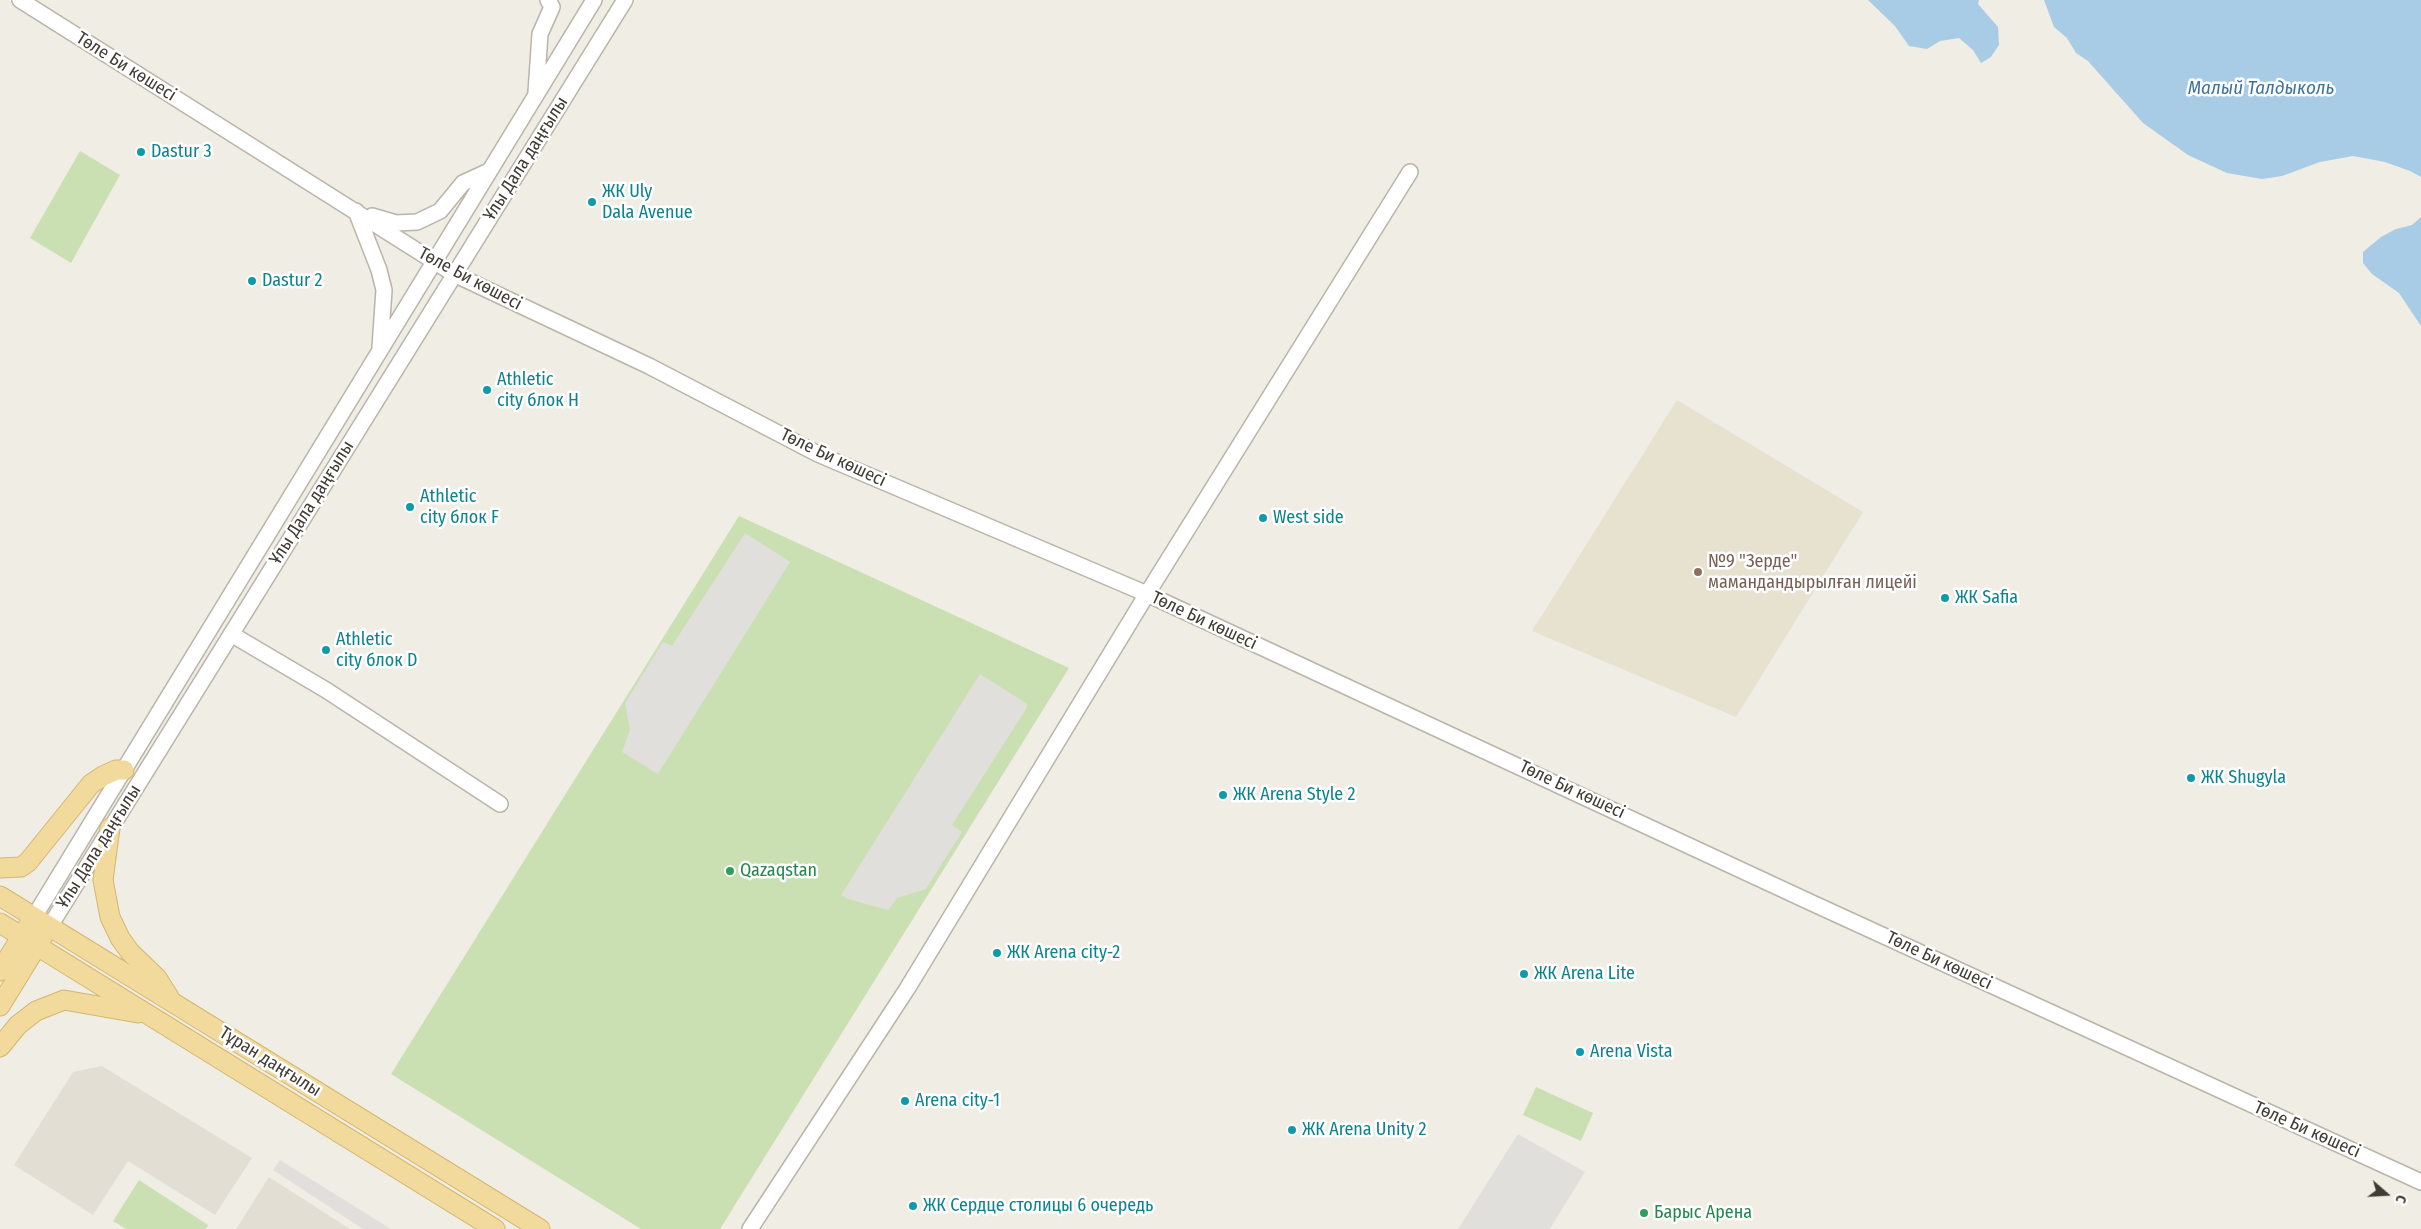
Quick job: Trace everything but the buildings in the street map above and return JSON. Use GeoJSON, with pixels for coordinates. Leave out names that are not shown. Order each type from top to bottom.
{"type":"FeatureCollection","features":[{"type":"Feature","properties":{"kind":"main road"},"geometry":{"type":"LineString","coordinates":[[0,868],[21,867],[28,862],[92,784],[102,776],[116,770],[124,770]]}},
{"type":"Feature","properties":{"kind":"main road"},"geometry":{"type":"LineString","coordinates":[[110,828],[103,880],[110,917],[125,945],[157,978],[173,1002]]}},
{"type":"Feature","properties":{"kind":"main road","name":"Тұран даңғылы"},"geometry":{"type":"LineString","coordinates":[[0,896],[540,1229]]}},
{"type":"Feature","properties":{"kind":"main road","name":"Ұлы Дала даңғылы"},"geometry":{"type":"LineString","coordinates":[[0,1006],[30,941],[42,922]]}},
{"type":"Feature","properties":{"kind":"main road","name":"Тұран даңғылы"},"geometry":{"type":"LineString","coordinates":[[0,923],[495,1229]]}},
{"type":"Feature","properties":{"kind":"main road","name":"Ұлы Дала даңғылы"},"geometry":{"type":"LineString","coordinates":[[0,971],[30,941]]}},
{"type":"Feature","properties":{"kind":"main road"},"geometry":{"type":"LineString","coordinates":[[0,1047],[18,1025],[36,1011],[64,1000],[151,1016]]}},
{"type":"Feature","properties":{"kind":"street","name":"Төле Би көшесі"},"geometry":{"type":"LineString","coordinates":[[20,0],[454,274],[649,366],[818,454],[1146,594],[1812,903],[2421,1182]]}},
{"type":"Feature","properties":{"kind":"street","name":"Ұлы Дала даңғылы"},"geometry":{"type":"LineString","coordinates":[[42,922],[124,770],[594,0]]}},
{"type":"Feature","properties":{"kind":"street","name":"Ұлы Дала даңғылы"},"geometry":{"type":"LineString","coordinates":[[42,922],[110,828],[625,0]]}},
{"type":"Feature","properties":{"kind":"street"},"geometry":{"type":"LineString","coordinates":[[536,95],[540,34],[552,2]]}},
{"type":"Feature","properties":{"kind":"street"},"geometry":{"type":"LineString","coordinates":[[356,211],[396,223],[417,222],[440,210],[463,183],[489,171]]}},
{"type":"Feature","properties":{"kind":"street"},"geometry":{"type":"LineString","coordinates":[[750,1229],[907,989],[1146,594],[1410,172]]}},
{"type":"Feature","properties":{"kind":"street"},"geometry":{"type":"LineString","coordinates":[[356,211],[380,270],[384,290],[379,352]]}},
{"type":"Feature","properties":{"kind":"street"},"geometry":{"type":"LineString","coordinates":[[231,634],[326,690],[500,804]]}},
{"type":"Feature","properties":{"kind":"shaded area","name":"№9 \"Зерде\" мамандандырылған лицейі"},"geometry":{"type":"Polygon","coordinates":[[[1677,400],[1863,512],[1736,717],[1532,631],[1677,400]]]}},
{"type":"Feature","properties":{"kind":"shaded area"},"geometry":{"type":"Polygon","coordinates":[[[745,533],[790,562],[658,774],[622,752],[630,730],[625,703],[663,642],[672,646],[745,533]]]}},
{"type":"Feature","properties":{"kind":"shaded area"},"geometry":{"type":"Polygon","coordinates":[[[980,674],[1027,704],[1026,709],[952,825],[962,832],[926,889],[897,898],[888,910],[848,899],[841,895],[980,674]]]}},
{"type":"Feature","properties":{"kind":"shaded area"},"geometry":{"type":"Polygon","coordinates":[[[102,1066],[252,1158],[215,1215],[128,1161],[93,1215],[14,1165],[73,1072],[102,1066]]]}},
{"type":"Feature","properties":{"kind":"shaded area"},"geometry":{"type":"Polygon","coordinates":[[[1518,1134],[1585,1172],[1550,1229],[1458,1229],[1518,1134]]]}},
{"type":"Feature","properties":{"kind":"shaded area"},"geometry":{"type":"Polygon","coordinates":[[[280,1160],[391,1229],[363,1229],[273,1170],[280,1160]]]}},
{"type":"Feature","properties":{"kind":"shaded area"},"geometry":{"type":"Polygon","coordinates":[[[269,1177],[350,1229],[236,1229],[269,1177]]]}},
{"type":"Feature","properties":{"kind":"green space"},"geometry":{"type":"Polygon","coordinates":[[[80,151],[120,175],[71,263],[30,238],[80,151]]]}},
{"type":"Feature","properties":{"kind":"green space","name":"Qazaqstan"},"geometry":{"type":"Polygon","coordinates":[[[739,516],[1069,668],[720,1229],[641,1229],[391,1074],[739,516]]]}},
{"type":"Feature","properties":{"kind":"green space"},"geometry":{"type":"Polygon","coordinates":[[[1536,1087],[1593,1113],[1581,1141],[1523,1115],[1536,1087]]]}},
{"type":"Feature","properties":{"kind":"green space"},"geometry":{"type":"Polygon","coordinates":[[[139,1180],[208,1225],[206,1229],[126,1229],[113,1221],[139,1180]]]}},
{"type":"Feature","properties":{"kind":"water"},"geometry":{"type":"Polygon","coordinates":[[[1868,0],[1979,0],[1978,4],[1998,27],[1999,45],[1991,57],[1981,63],[1973,50],[1959,38],[1940,41],[1927,49],[1909,46],[1895,26],[1868,0]]]}},
{"type":"Feature","properties":{"kind":"water","name":"Малый Талдыколь"},"geometry":{"type":"Polygon","coordinates":[[[2044,0],[2421,0],[2421,177],[2385,162],[2353,156],[2320,162],[2282,176],[2262,179],[2227,173],[2188,155],[2143,123],[2088,61],[2076,53],[2067,38],[2054,27],[2044,0]]]}},
{"type":"Feature","properties":{"kind":"water"},"geometry":{"type":"Polygon","coordinates":[[[2421,217],[2421,326],[2399,293],[2372,274],[2363,263],[2363,252],[2381,237],[2396,229],[2412,225],[2421,217]]]}},
{"type":"Feature","properties":{"kind":"place","name":"Dastur 3"},"geometry":{"type":"Point","coordinates":[141,152]}},
{"type":"Feature","properties":{"kind":"place","name":"ЖК Uly Dala Avenue"},"geometry":{"type":"Point","coordinates":[592,202]}},
{"type":"Feature","properties":{"kind":"place","name":"Dastur 2"},"geometry":{"type":"Point","coordinates":[252,281]}},
{"type":"Feature","properties":{"kind":"place","name":"Athletic city блок H"},"geometry":{"type":"Point","coordinates":[487,390]}},
{"type":"Feature","properties":{"kind":"place","name":"Athletic city блок F"},"geometry":{"type":"Point","coordinates":[410,507]}},
{"type":"Feature","properties":{"kind":"place","name":"West side"},"geometry":{"type":"Point","coordinates":[1263,518]}},
{"type":"Feature","properties":{"kind":"place","name":"№9 \"Зерде\" мамандандырылған лицейі"},"geometry":{"type":"Point","coordinates":[1698,572]}},
{"type":"Feature","properties":{"kind":"place","name":"ЖК Safia"},"geometry":{"type":"Point","coordinates":[1945,598]}},
{"type":"Feature","properties":{"kind":"place","name":"Athletic city блок D"},"geometry":{"type":"Point","coordinates":[326,650]}},
{"type":"Feature","properties":{"kind":"place","name":"ЖК Shugyla"},"geometry":{"type":"Point","coordinates":[2191,778]}},
{"type":"Feature","properties":{"kind":"place","name":"ЖК Arena Style 2"},"geometry":{"type":"Point","coordinates":[1223,795]}},
{"type":"Feature","properties":{"kind":"place","name":"Qazaqstan"},"geometry":{"type":"Point","coordinates":[730,871]}},
{"type":"Feature","properties":{"kind":"place","name":"ЖК Arena city-2"},"geometry":{"type":"Point","coordinates":[997,953]}},
{"type":"Feature","properties":{"kind":"place","name":"ЖК Arena Lite"},"geometry":{"type":"Point","coordinates":[1524,974]}},
{"type":"Feature","properties":{"kind":"place","name":"Arena Vista"},"geometry":{"type":"Point","coordinates":[1580,1052]}},
{"type":"Feature","properties":{"kind":"place","name":"Arena city-1"},"geometry":{"type":"Point","coordinates":[905,1101]}},
{"type":"Feature","properties":{"kind":"place","name":"ЖК Arena Unity 2"},"geometry":{"type":"Point","coordinates":[1292,1130]}},
{"type":"Feature","properties":{"kind":"place","name":"ЖК Сердце столицы 6 очередь"},"geometry":{"type":"Point","coordinates":[913,1206]}},
{"type":"Feature","properties":{"kind":"place","name":"Барыс Арена"},"geometry":{"type":"Point","coordinates":[1644,1213]}}]}
